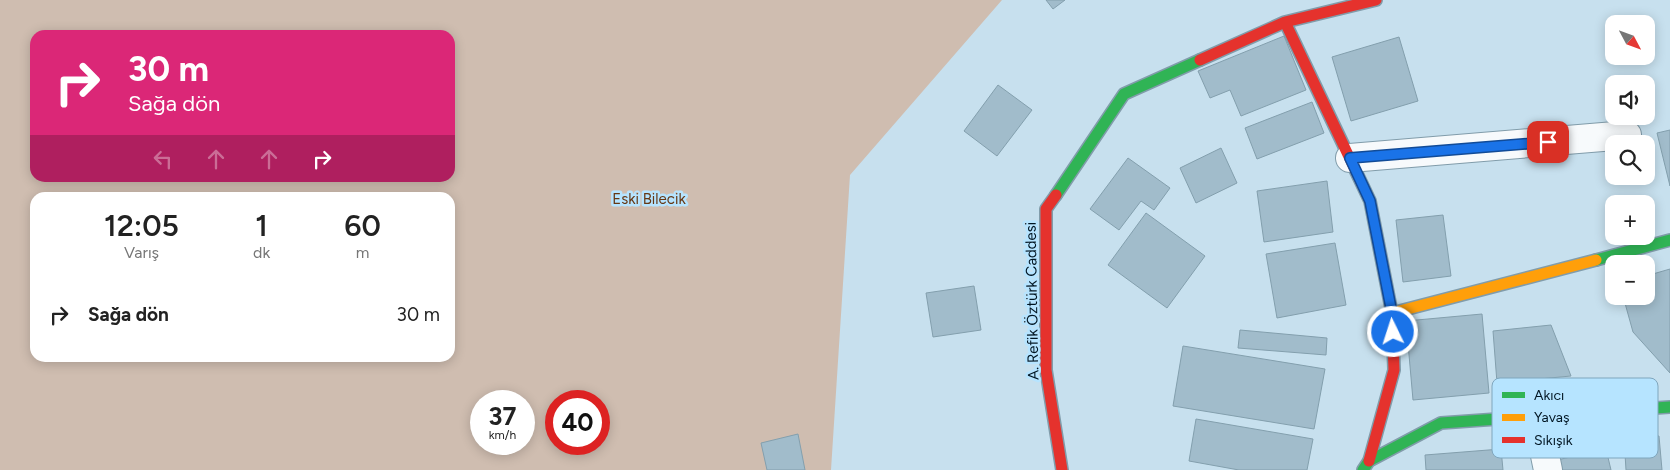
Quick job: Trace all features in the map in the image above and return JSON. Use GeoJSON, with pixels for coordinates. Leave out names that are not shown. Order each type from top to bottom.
{"type":"FeatureCollection","features":[{"type":"Feature","properties":{"kind":"street","name":"A. Refik Öztürk Caddesi"},"geometry":{"type":"LineString","coordinates":[[1062,470],[1046,370],[1046,208],[1124,94],[1285,22],[1376,0]]}},
{"type":"Feature","properties":{"kind":"street"},"geometry":{"type":"LineString","coordinates":[[1285,22],[1370,201],[1392,313],[1394,370],[1366,465]]}},
{"type":"Feature","properties":{"kind":"street"},"geometry":{"type":"LineString","coordinates":[[1350,158],[1605,137]]}},
{"type":"Feature","properties":{"kind":"street"},"geometry":{"type":"LineString","coordinates":[[1392,313],[1670,240]]}},
{"type":"Feature","properties":{"kind":"street"},"geometry":{"type":"LineString","coordinates":[[1366,465],[1441,423],[1492,420]]}},
{"type":"Feature","properties":{"kind":"green space","name":"Eski Bilecik"},"geometry":{"type":"Polygon","coordinates":[[[0,0],[1002,0],[850,175],[831,470],[0,470],[0,0]]]}},
{"type":"Feature","properties":{"kind":"building"},"geometry":{"type":"Polygon","coordinates":[[[1046,0],[1065,0],[1053,9],[1046,0]]]}},
{"type":"Feature","properties":{"kind":"building"},"geometry":{"type":"Polygon","coordinates":[[[1284,36],[1306,90],[1241,116],[1230,90],[1210,98],[1198,71],[1284,36]]]}},
{"type":"Feature","properties":{"kind":"building"},"geometry":{"type":"Polygon","coordinates":[[[1399,37],[1418,101],[1351,121],[1332,57],[1399,37]]]}},
{"type":"Feature","properties":{"kind":"building"},"geometry":{"type":"Polygon","coordinates":[[[998,85],[1032,110],[997,156],[964,131],[998,85]]]}},
{"type":"Feature","properties":{"kind":"building"},"geometry":{"type":"Polygon","coordinates":[[[1312,102],[1324,133],[1257,159],[1245,128],[1312,102]]]}},
{"type":"Feature","properties":{"kind":"building"},"geometry":{"type":"Polygon","coordinates":[[[1670,130],[1670,186],[1657,133],[1670,130]]]}},
{"type":"Feature","properties":{"kind":"building"},"geometry":{"type":"Polygon","coordinates":[[[1221,148],[1237,183],[1196,203],[1180,168],[1221,148]]]}},
{"type":"Feature","properties":{"kind":"building"},"geometry":{"type":"Polygon","coordinates":[[[1128,158],[1170,188],[1154,210],[1141,201],[1119,230],[1090,209],[1128,158]]]}},
{"type":"Feature","properties":{"kind":"building"},"geometry":{"type":"Polygon","coordinates":[[[1327,181],[1333,232],[1264,242],[1257,191],[1327,181]]]}},
{"type":"Feature","properties":{"kind":"building"},"geometry":{"type":"Polygon","coordinates":[[[1146,213],[1205,256],[1167,308],[1108,265],[1146,213]]]}},
{"type":"Feature","properties":{"kind":"building"},"geometry":{"type":"Polygon","coordinates":[[[1443,215],[1451,276],[1403,282],[1396,220],[1443,215]]]}},
{"type":"Feature","properties":{"kind":"building"},"geometry":{"type":"Polygon","coordinates":[[[1335,243],[1346,305],[1277,318],[1266,254],[1335,243]]]}},
{"type":"Feature","properties":{"kind":"building"},"geometry":{"type":"Polygon","coordinates":[[[1670,269],[1670,373],[1633,332],[1626,305],[1655,305],[1655,273],[1670,269]]]}},
{"type":"Feature","properties":{"kind":"building"},"geometry":{"type":"Polygon","coordinates":[[[974,286],[981,330],[933,337],[926,293],[974,286]]]}},
{"type":"Feature","properties":{"kind":"building"},"geometry":{"type":"Polygon","coordinates":[[[1482,314],[1489,393],[1413,400],[1406,321],[1482,314]]]}},
{"type":"Feature","properties":{"kind":"building"},"geometry":{"type":"Polygon","coordinates":[[[1551,325],[1571,376],[1497,378],[1493,331],[1551,325]]]}},
{"type":"Feature","properties":{"kind":"building"},"geometry":{"type":"Polygon","coordinates":[[[1240,330],[1327,338],[1326,355],[1238,348],[1240,330]]]}},
{"type":"Feature","properties":{"kind":"building"},"geometry":{"type":"Polygon","coordinates":[[[1183,346],[1325,369],[1314,429],[1173,406],[1183,346]]]}},
{"type":"Feature","properties":{"kind":"building"},"geometry":{"type":"Polygon","coordinates":[[[1196,419],[1313,439],[1307,470],[1239,470],[1189,461],[1196,419]]]}},
{"type":"Feature","properties":{"kind":"building"},"geometry":{"type":"Polygon","coordinates":[[[798,434],[805,470],[767,470],[761,443],[798,434]]]}},
{"type":"Feature","properties":{"kind":"building"},"geometry":{"type":"Polygon","coordinates":[[[1658,436],[1662,470],[1626,470],[1625,458],[1658,458],[1658,436]]]}},
{"type":"Feature","properties":{"kind":"building"},"geometry":{"type":"Polygon","coordinates":[[[1492,450],[1492,458],[1502,458],[1503,470],[1426,470],[1425,455],[1492,450]]]}},
{"type":"Feature","properties":{"kind":"building"},"geometry":{"type":"Polygon","coordinates":[[[1566,458],[1608,458],[1611,470],[1559,470],[1557,460],[1566,458]]]}},
{"type":"Feature","properties":{"kind":"traffic: fast"},"geometry":{"type":"LineString","coordinates":[[1056,195],[1124,94],[1200,60]]}},
{"type":"Feature","properties":{"kind":"traffic: fast"},"geometry":{"type":"LineString","coordinates":[[1596,260],[1670,240]]}},
{"type":"Feature","properties":{"kind":"traffic: fast"},"geometry":{"type":"LineString","coordinates":[[1658,408],[1670,407]]}},
{"type":"Feature","properties":{"kind":"traffic: fast"},"geometry":{"type":"LineString","coordinates":[[1363,470],[1369,461],[1441,423],[1492,419]]}},
{"type":"Feature","properties":{"kind":"traffic: slow"},"geometry":{"type":"LineString","coordinates":[[1392,313],[1596,260]]}},
{"type":"Feature","properties":{"kind":"traffic: jam"},"geometry":{"type":"LineString","coordinates":[[1200,60],[1285,22],[1376,0]]}},
{"type":"Feature","properties":{"kind":"traffic: jam"},"geometry":{"type":"LineString","coordinates":[[1285,22],[1370,201],[1392,313],[1394,370],[1369,461]]}},
{"type":"Feature","properties":{"kind":"traffic: jam"},"geometry":{"type":"LineString","coordinates":[[1056,195],[1046,209],[1046,370],[1062,470]]}},
{"type":"Feature","properties":{"kind":"route"},"geometry":{"type":"LineString","coordinates":[[1393,332],[1392,313],[1370,201],[1350,158],[1548,142]]}}]}
